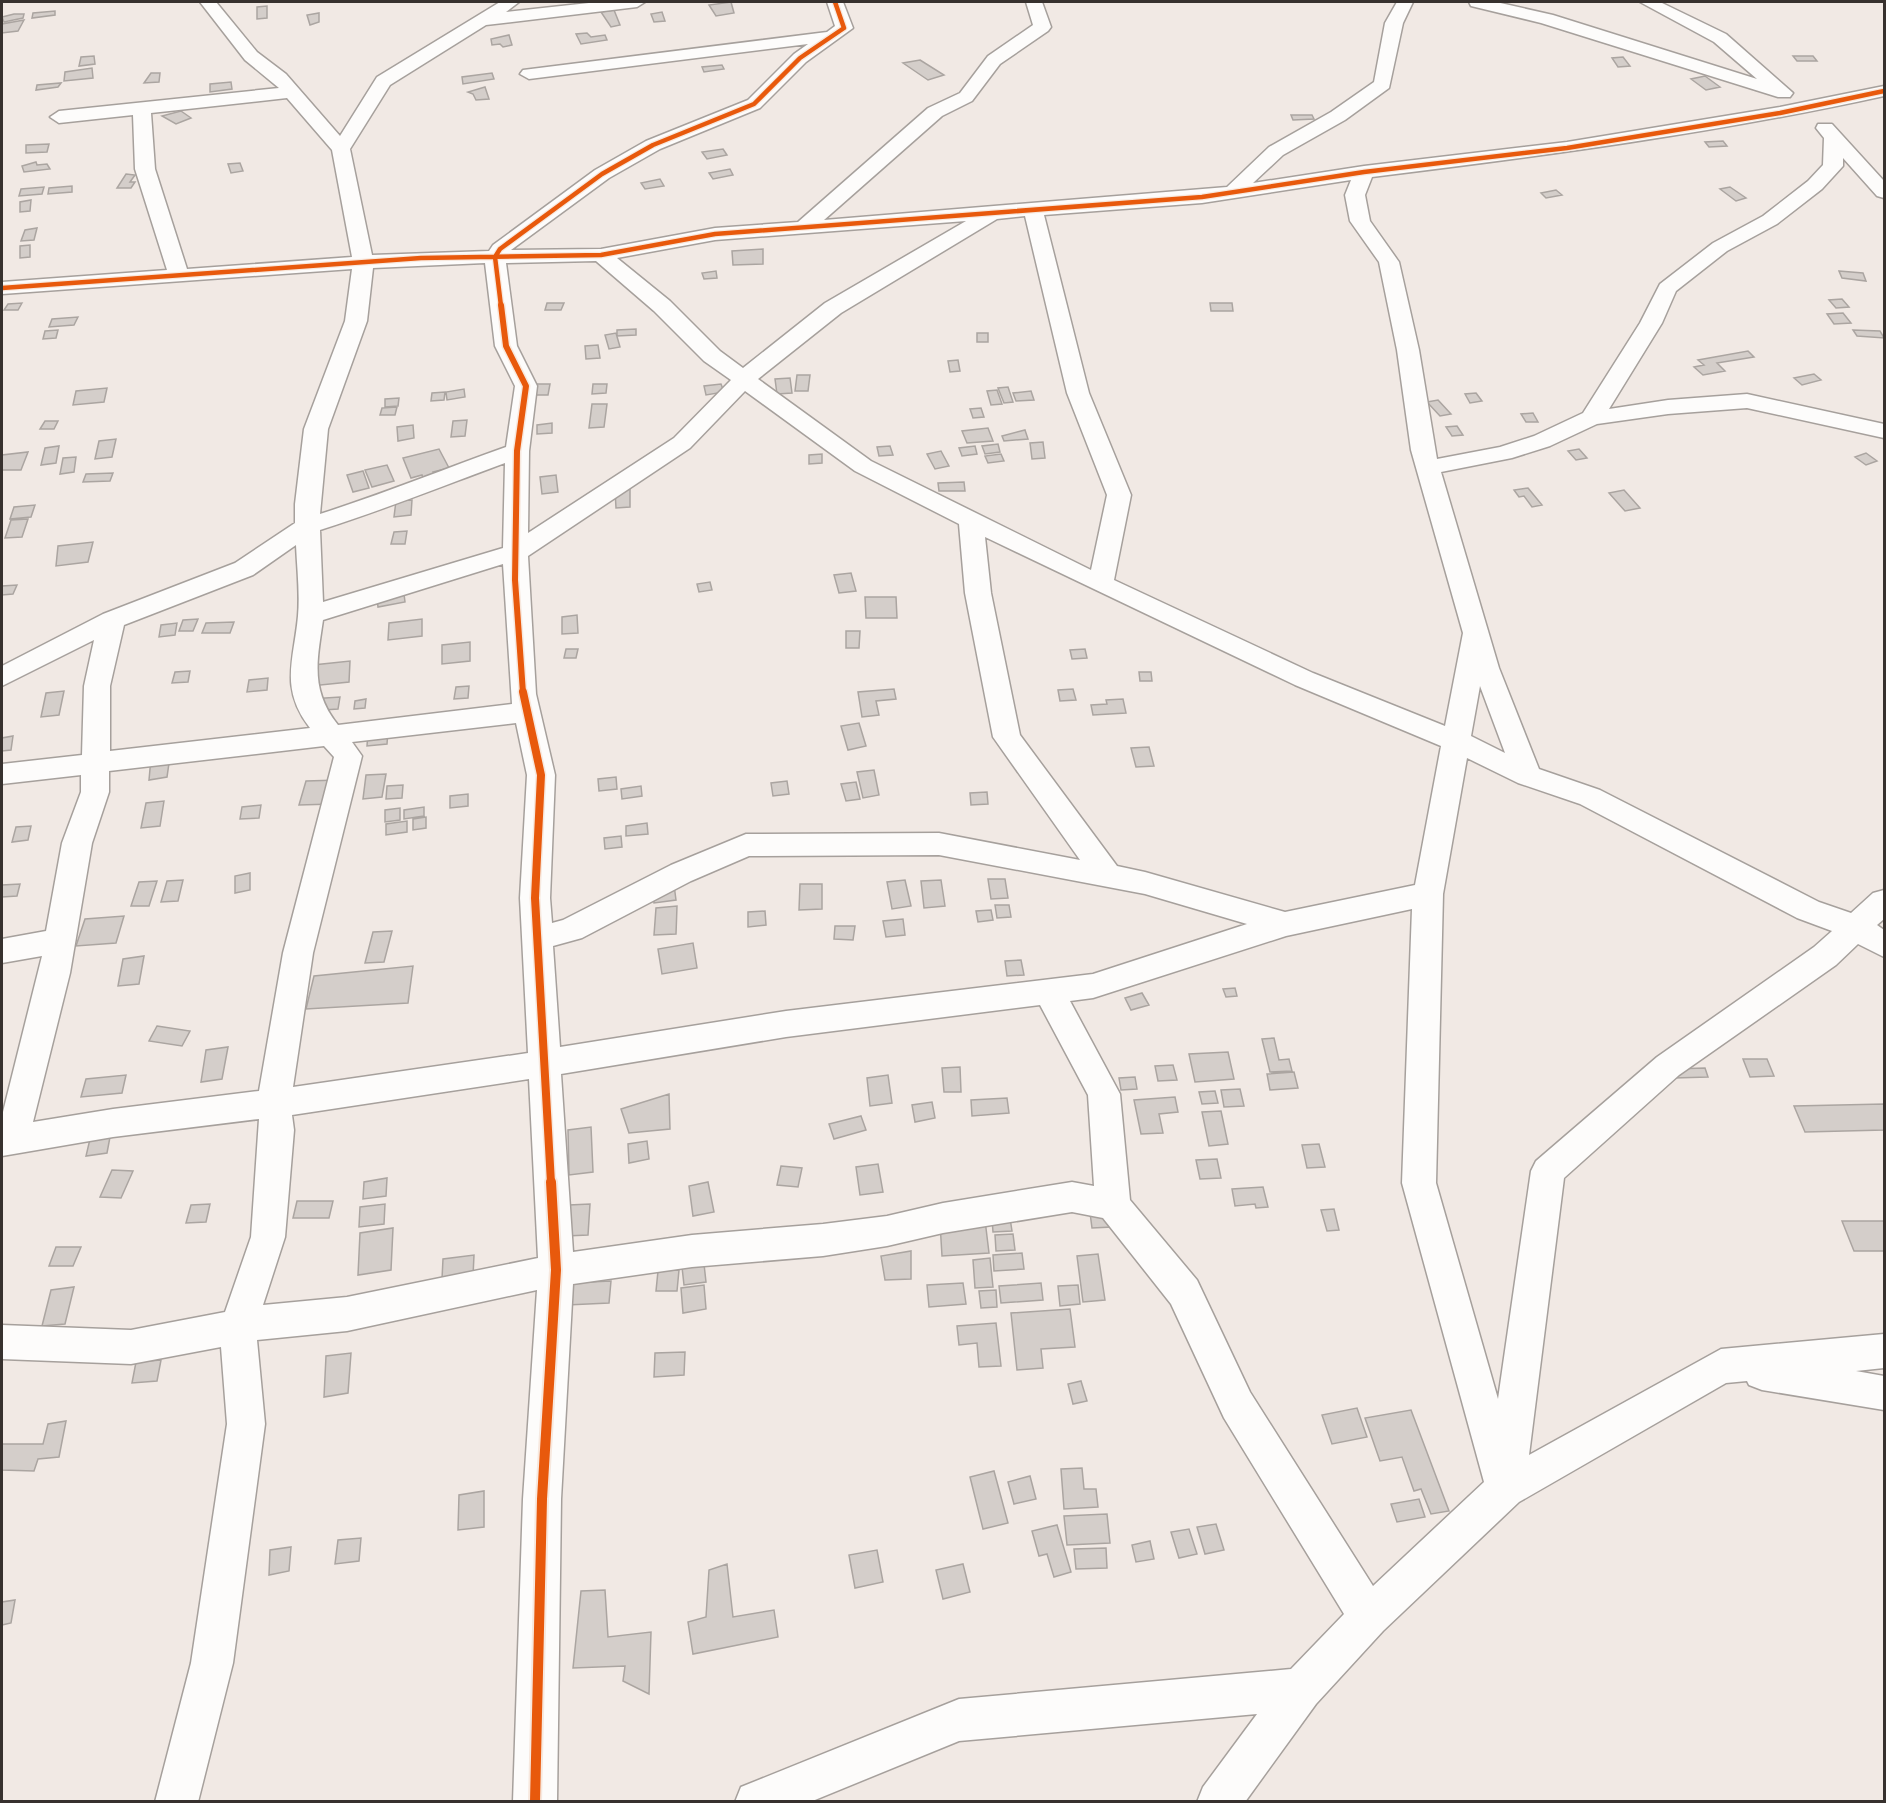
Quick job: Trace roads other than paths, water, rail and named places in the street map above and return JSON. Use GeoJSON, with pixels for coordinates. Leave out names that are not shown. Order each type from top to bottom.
{"type":"FeatureCollection","features":[{"type":"Feature","properties":{"kind":"street"},"geometry":{"type":"LineString","coordinates":[[176,1802],[212,1663],[246,1424],[238,1327],[268,1237],[277,1130],[274,1103],[298,953],[348,756],[312,711],[302,670],[311,615],[308,504],[316,429],[356,321],[363,263],[341,149],[280,78],[251,56],[208,2]]}},
{"type":"Feature","properties":{"kind":"street"},"geometry":{"type":"LineString","coordinates":[[341,149],[383,81],[512,2]]}},
{"type":"Feature","properties":{"kind":"street"},"geometry":{"type":"LineString","coordinates":[[479,21],[637,2]]}},
{"type":"Feature","properties":{"kind":"street"},"geometry":{"type":"LineString","coordinates":[[535,1802],[542,1499],[556,1270],[535,898],[540,775],[527,712],[515,580],[517,451],[526,386],[506,346],[495,257],[500,249],[602,174],[653,146],[754,104],[800,58],[844,28],[835,2]]}},
{"type":"Feature","properties":{"kind":"street"},"geometry":{"type":"LineString","coordinates":[[804,227],[935,112],[966,97],[994,60],[1042,27],[1034,2]]}},
{"type":"Feature","properties":{"kind":"street"},"geometry":{"type":"LineString","coordinates":[[1234,191],[1276,151],[1338,116],[1383,84],[1394,23],[1405,2]]}},
{"type":"Feature","properties":{"kind":"street"},"geometry":{"type":"LineString","coordinates":[[1478,2],[1547,19],[1784,93]]}},
{"type":"Feature","properties":{"kind":"street"},"geometry":{"type":"LineString","coordinates":[[1648,2],[1720,38],[1833,135],[1884,192]]}},
{"type":"Feature","properties":{"kind":"street"},"geometry":{"type":"LineString","coordinates":[[529,74],[831,37]]}},
{"type":"Feature","properties":{"kind":"street"},"geometry":{"type":"LineString","coordinates":[[2,288],[363,263],[601,255],[715,234],[1202,196],[1364,172],[1567,148],[1801,108],[1884,91]]}},
{"type":"Feature","properties":{"kind":"street"},"geometry":{"type":"LineString","coordinates":[[59,117],[292,92]]}},
{"type":"Feature","properties":{"kind":"street"},"geometry":{"type":"LineString","coordinates":[[142,108],[145,169],[179,276]]}},
{"type":"Feature","properties":{"kind":"street"},"geometry":{"type":"LineString","coordinates":[[1592,418],[1651,323],[1667,288],[1720,247],[1770,220],[1815,184],[1833,166],[1833,135]]}},
{"type":"Feature","properties":{"kind":"street"},"geometry":{"type":"LineString","coordinates":[[1364,172],[1355,195],[1360,221],[1389,262],[1408,350],[1423,450],[1430,467],[1486,668],[1528,776]]}},
{"type":"Feature","properties":{"kind":"street"},"geometry":{"type":"LineString","coordinates":[[1033,210],[1078,393],[1119,495],[1101,583]]}},
{"type":"Feature","properties":{"kind":"street"},"geometry":{"type":"LineString","coordinates":[[311,615],[516,552],[682,443],[744,380],[833,309],[994,213]]}},
{"type":"Feature","properties":{"kind":"street"},"geometry":{"type":"LineString","coordinates":[[601,255],[662,306],[712,356],[863,466],[1101,583],[1304,679],[1456,741],[1528,776],[1590,797],[1808,910],[1870,936]]}},
{"type":"Feature","properties":{"kind":"street"},"geometry":{"type":"LineString","coordinates":[[1430,467],[1504,453],[1542,441],[1592,418],[1668,407],[1747,402],[1884,431]]}},
{"type":"Feature","properties":{"kind":"street"},"geometry":{"type":"LineString","coordinates":[[2,677],[112,620],[244,569],[308,526],[398,497],[428,483],[517,451]]}},
{"type":"Feature","properties":{"kind":"street"},"geometry":{"type":"LineString","coordinates":[[971,519],[978,593],[1007,737],[1107,875]]}},
{"type":"Feature","properties":{"kind":"street"},"geometry":{"type":"LineString","coordinates":[[112,620],[97,686],[95,792],[77,843],[60,941],[7,1141],[113,1123],[367,1092],[545,1061],[786,1024],[1093,986],[1285,924],[1428,894]]}},
{"type":"Feature","properties":{"kind":"street"},"geometry":{"type":"LineString","coordinates":[[1476,632],[1428,894],[1419,1183],[1505,1489]]}},
{"type":"Feature","properties":{"kind":"street"},"geometry":{"type":"LineString","coordinates":[[2,774],[96,761],[527,712]]}},
{"type":"Feature","properties":{"kind":"street"},"geometry":{"type":"LineString","coordinates":[[538,938],[571,930],[681,873],[746,845],[939,844],[1145,883],[1285,924]]}},
{"type":"Feature","properties":{"kind":"street"},"geometry":{"type":"LineString","coordinates":[[1505,1489],[1548,1171],[1668,1066],[1825,956],[1870,936],[1884,901]]}},
{"type":"Feature","properties":{"kind":"street"},"geometry":{"type":"LineString","coordinates":[[2,951],[60,941]]}},
{"type":"Feature","properties":{"kind":"street"},"geometry":{"type":"LineString","coordinates":[[1049,992],[1104,1094],[1113,1205],[1184,1292],[1237,1405],[1369,1617]]}},
{"type":"Feature","properties":{"kind":"street"},"geometry":{"type":"LineString","coordinates":[[2,1342],[132,1347],[238,1327],[347,1314],[556,1270],[692,1251],[823,1240],[887,1231],[943,1218],[1072,1197],[1113,1205]]}},
{"type":"Feature","properties":{"kind":"street"},"geometry":{"type":"LineString","coordinates":[[1218,1802],[1301,1689],[1369,1617],[1505,1489],[1721,1366],[1884,1351]]}},
{"type":"Feature","properties":{"kind":"street"},"geometry":{"type":"LineString","coordinates":[[1721,1366],[1884,1393]]}},
{"type":"Feature","properties":{"kind":"street"},"geometry":{"type":"LineString","coordinates":[[756,1802],[959,1720],[1301,1689]]}}]}
